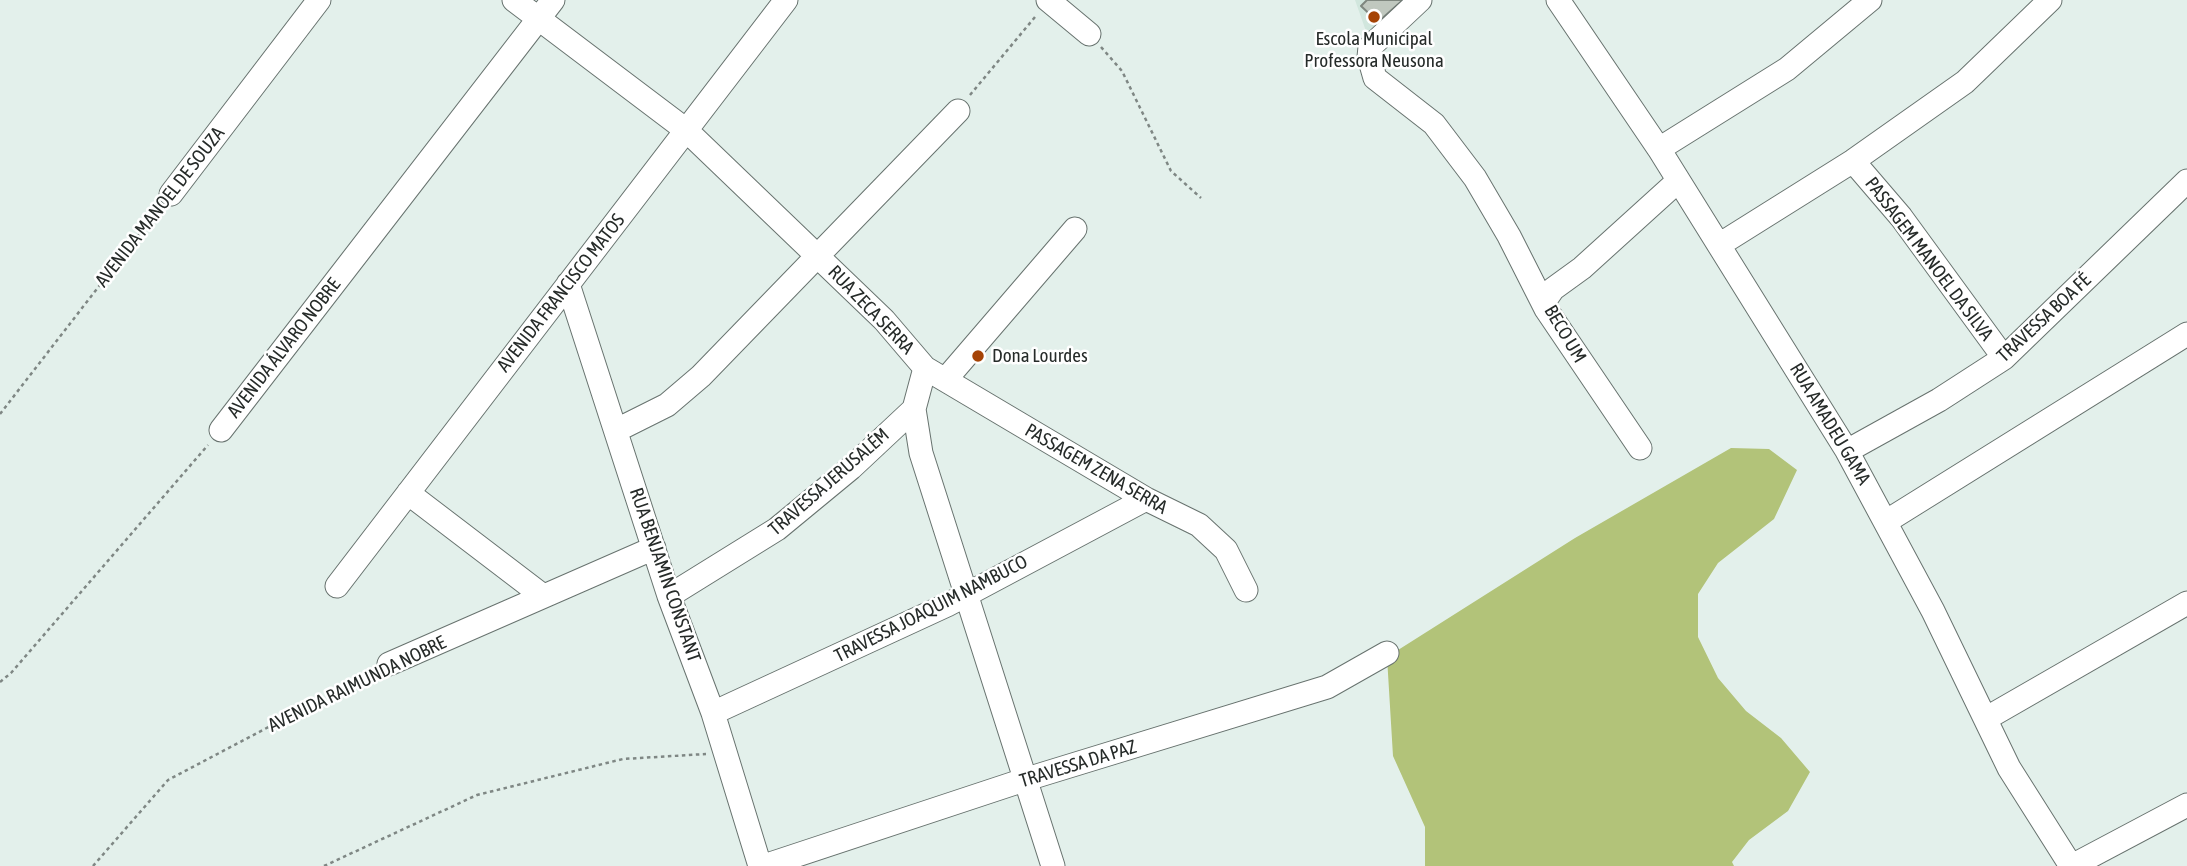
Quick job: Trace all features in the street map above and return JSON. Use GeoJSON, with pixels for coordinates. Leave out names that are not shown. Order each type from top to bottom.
{"type":"FeatureCollection","features":[{"type":"Feature","properties":{"kind":"street","name":"AVENIDA MANOEL DE SOUZA"},"geometry":{"type":"LineString","coordinates":[[171,194],[319,0]]}},
{"type":"Feature","properties":{"kind":"street","name":"RUA ZECA SERRA"},"geometry":{"type":"LineString","coordinates":[[514,0],[687,130],[884,320],[925,368],[914,409],[921,453],[1053,866]]}},
{"type":"Feature","properties":{"kind":"street","name":"AVENIDA ÁLVARO NOBRE"},"geometry":{"type":"LineString","coordinates":[[221,430],[553,0]]}},
{"type":"Feature","properties":{"kind":"street","name":"AVENIDA FRANCISCO MATOS"},"geometry":{"type":"LineString","coordinates":[[337,586],[786,0]]}},
{"type":"Feature","properties":{"kind":"street"},"geometry":{"type":"LineString","coordinates":[[1048,0],[1089,34]]}},
{"type":"Feature","properties":{"kind":"street"},"geometry":{"type":"LineString","coordinates":[[1420,0],[1375,40],[1369,57],[1375,78],[1434,124],[1475,178],[1546,309]]}},
{"type":"Feature","properties":{"kind":"street","name":"RUA AMADEU GAMA"},"geometry":{"type":"LineString","coordinates":[[1558,0],[1659,149],[1847,451],[1887,521],[1987,718],[2009,768],[2071,866]]}},
{"type":"Feature","properties":{"kind":"street"},"geometry":{"type":"LineString","coordinates":[[1659,149],[1787,69],[1870,0]]}},
{"type":"Feature","properties":{"kind":"street"},"geometry":{"type":"LineString","coordinates":[[1719,244],[1853,161],[1965,82],[2050,0]]}},
{"type":"Feature","properties":{"kind":"street"},"geometry":{"type":"LineString","coordinates":[[617,430],[676,398],[958,111]]}},
{"type":"Feature","properties":{"kind":"street","name":"PASSAGEM MANOEL DA SILVA"},"geometry":{"type":"LineString","coordinates":[[1853,161],[1901,218],[2004,358]]}},
{"type":"Feature","properties":{"kind":"street","name":"BECO UM"},"geometry":{"type":"LineString","coordinates":[[1640,448],[1546,309],[1545,297],[1582,268],[1678,181]]}},
{"type":"Feature","properties":{"kind":"street","name":"TRAVESSA BOA FÉ"},"geometry":{"type":"LineString","coordinates":[[1847,451],[1939,400],[2004,358],[2187,181]]}},
{"type":"Feature","properties":{"kind":"street"},"geometry":{"type":"LineString","coordinates":[[946,379],[1075,229]]}},
{"type":"Feature","properties":{"kind":"street","name":"RUA BENJAMIN CONSTANT"},"geometry":{"type":"LineString","coordinates":[[568,284],[762,866]]}},
{"type":"Feature","properties":{"kind":"street"},"geometry":{"type":"LineString","coordinates":[[1887,521],[2187,334]]}},
{"type":"Feature","properties":{"kind":"street","name":"PASSAGEM ZENA SERRA"},"geometry":{"type":"LineString","coordinates":[[925,368],[1146,499],[1199,525],[1226,550],[1246,590]]}},
{"type":"Feature","properties":{"kind":"street","name":"TRAVESSA JERUSALÉM"},"geometry":{"type":"LineString","coordinates":[[670,596],[777,529],[840,477],[914,409]]}},
{"type":"Feature","properties":{"kind":"street"},"geometry":{"type":"LineString","coordinates":[[408,493],[543,596]]}},
{"type":"Feature","properties":{"kind":"street","name":"TRAVESSA JOAQUIM NAMBUCO"},"geometry":{"type":"LineString","coordinates":[[713,713],[965,594],[1146,499]]}},
{"type":"Feature","properties":{"kind":"street","name":"AVENIDA RAIMUNDA NOBRE"},"geometry":{"type":"LineString","coordinates":[[389,664],[654,548]]}},
{"type":"Feature","properties":{"kind":"street"},"geometry":{"type":"LineString","coordinates":[[1987,718],[2187,603]]}},
{"type":"Feature","properties":{"kind":"street","name":"TRAVESSA DA PAZ"},"geometry":{"type":"LineString","coordinates":[[762,866],[1027,779],[1327,687],[1387,653]]}},
{"type":"Feature","properties":{"kind":"street"},"geometry":{"type":"LineString","coordinates":[[2071,866],[2187,805]]}},
{"type":"Feature","properties":{"kind":"path"},"geometry":{"type":"LineString","coordinates":[[958,111],[1048,0]]}},
{"type":"Feature","properties":{"kind":"path"},"geometry":{"type":"LineString","coordinates":[[1089,34],[1122,71],[1171,171],[1201,198]]}},
{"type":"Feature","properties":{"kind":"path","name":"AVENIDA MANOEL DE SOUZA"},"geometry":{"type":"LineString","coordinates":[[0,414],[171,194]]}},
{"type":"Feature","properties":{"kind":"path","name":"AVENIDA ÁLVARO NOBRE"},"geometry":{"type":"LineString","coordinates":[[0,682],[11,673],[221,430]]}},
{"type":"Feature","properties":{"kind":"path","name":"AVENIDA RAIMUNDA NOBRE"},"geometry":{"type":"LineString","coordinates":[[93,866],[168,780],[389,664]]}},
{"type":"Feature","properties":{"kind":"path"},"geometry":{"type":"LineString","coordinates":[[324,866],[477,795],[623,759],[725,753]]}},
{"type":"Feature","properties":{"kind":"shaded area","name":"Escola Municipal Professora Neusona"},"geometry":{"type":"Polygon","coordinates":[[[1355,0],[1407,0],[1367,34],[1355,0]]]}},
{"type":"Feature","properties":{"kind":"green space"},"geometry":{"type":"Polygon","coordinates":[[[1731,448],[1769,449],[1797,470],[1774,519],[1718,563],[1698,594],[1698,637],[1718,678],[1746,711],[1781,738],[1810,772],[1788,811],[1749,840],[1732,862],[1734,866],[1425,866],[1425,827],[1393,756],[1387,657],[1575,538],[1731,448]]]}},
{"type":"Feature","properties":{"kind":"building"},"geometry":{"type":"Polygon","coordinates":[[[1367,0],[1403,0],[1378,22],[1361,6],[1367,0]]]}},
{"type":"Feature","properties":{"kind":"place","name":"Escola Municipal Professora Neusona"},"geometry":{"type":"Point","coordinates":[1374,17]}},
{"type":"Feature","properties":{"kind":"place","name":"Dona Lourdes"},"geometry":{"type":"Point","coordinates":[978,356]}}]}
